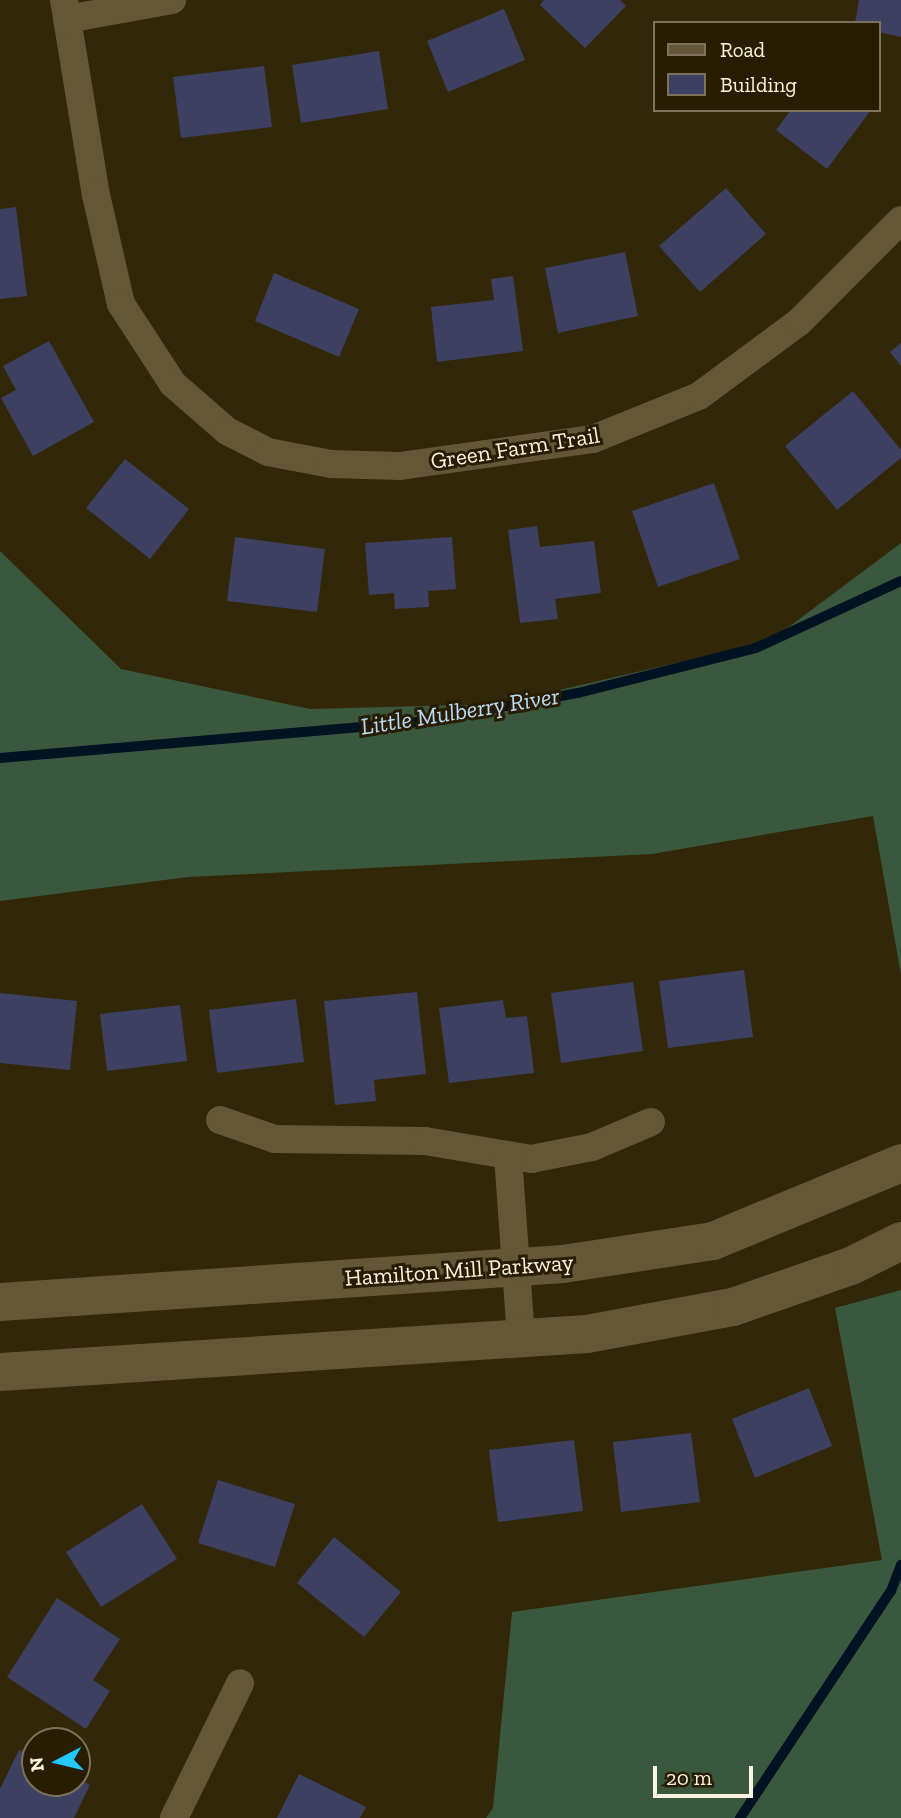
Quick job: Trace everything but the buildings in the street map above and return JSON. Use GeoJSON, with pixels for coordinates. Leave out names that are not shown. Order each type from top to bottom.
{"type":"FeatureCollection","features":[{"type":"Feature","properties":{"kind":"street"},"geometry":{"type":"LineString","coordinates":[[65,9],[172,0]]}},
{"type":"Feature","properties":{"kind":"street","name":"Green Farm Trail"},"geometry":{"type":"LineString","coordinates":[[65,9],[96,195],[121,304],[173,384],[227,431],[268,452],[331,464],[400,466],[593,439],[699,396],[799,322],[901,220]]}},
{"type":"Feature","properties":{"kind":"street"},"geometry":{"type":"LineString","coordinates":[[220,1120],[275,1139],[425,1141],[531,1160],[592,1147],[651,1122]]}},
{"type":"Feature","properties":{"kind":"street"},"geometry":{"type":"LineString","coordinates":[[508,1156],[521,1337]]}},
{"type":"Feature","properties":{"kind":"street","name":"Hamilton Mill Parkway"},"geometry":{"type":"LineString","coordinates":[[0,1302],[516,1267],[713,1241],[901,1163]]}},
{"type":"Feature","properties":{"kind":"street"},"geometry":{"type":"LineString","coordinates":[[0,1372],[587,1334],[733,1307],[851,1266],[901,1241]]}},
{"type":"Feature","properties":{"kind":"street"},"geometry":{"type":"LineString","coordinates":[[174,1818],[240,1683]]}},
{"type":"Feature","properties":{"kind":"green space"},"geometry":{"type":"Polygon","coordinates":[[[901,543],[901,975],[873,816],[652,854],[188,877],[0,901],[0,551],[121,669],[310,709],[499,704],[770,641],[901,543]]]}},
{"type":"Feature","properties":{"kind":"green space"},"geometry":{"type":"Polygon","coordinates":[[[901,1290],[901,1818],[486,1818],[493,1808],[512,1612],[882,1560],[835,1308],[901,1290]]]}},
{"type":"Feature","properties":{"kind":"waterway","name":"Little Mulberry River"},"geometry":{"type":"LineString","coordinates":[[0,758],[411,723],[578,693],[756,648],[901,581]]}},
{"type":"Feature","properties":{"kind":"waterway"},"geometry":{"type":"LineString","coordinates":[[740,1818],[891,1591],[901,1565]]}}]}
